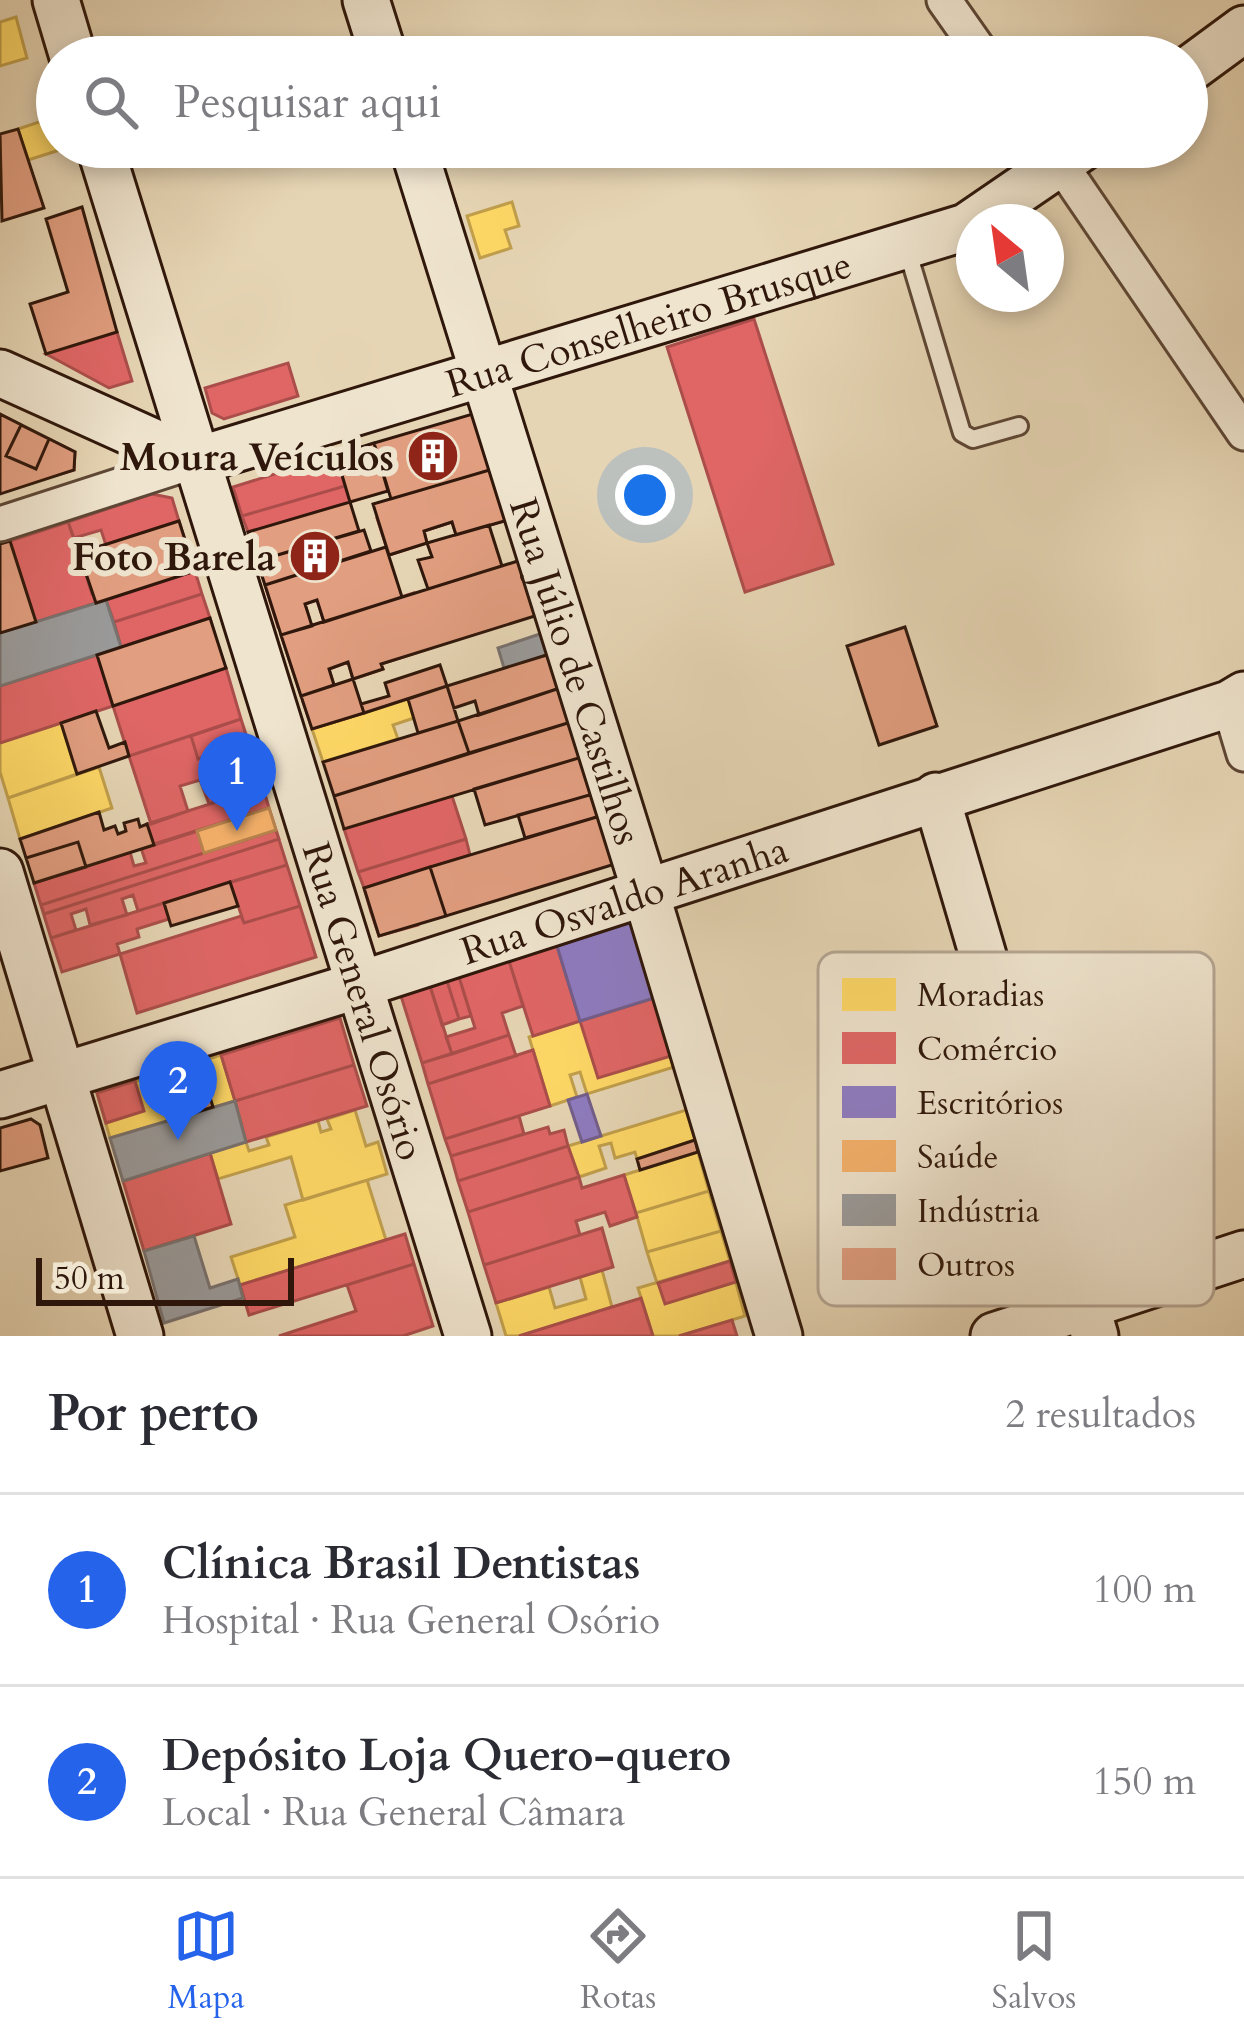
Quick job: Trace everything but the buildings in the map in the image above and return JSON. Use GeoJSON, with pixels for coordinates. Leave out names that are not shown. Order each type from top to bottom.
{"type":"FeatureCollection","features":[{"type":"Feature","properties":{"kind":"street"},"geometry":{"type":"LineString","coordinates":[[56,0],[67,36]]}},
{"type":"Feature","properties":{"kind":"street"},"geometry":{"type":"LineString","coordinates":[[366,0],[377,36]]}},
{"type":"Feature","properties":{"kind":"street"},"geometry":{"type":"LineString","coordinates":[[944,0],[969,36]]}},
{"type":"Feature","properties":{"kind":"street"},"geometry":{"type":"LineString","coordinates":[[1208,55],[1244,29]]}},
{"type":"Feature","properties":{"kind":"street","name":"Rua General Osório"},"geometry":{"type":"LineString","coordinates":[[106,168],[468,1336]]}},
{"type":"Feature","properties":{"kind":"street","name":"Rua Júlio de Castilhos"},"geometry":{"type":"LineString","coordinates":[[420,168],[779,1336]]}},
{"type":"Feature","properties":{"kind":"street","name":"Rua Conselheiro Brusque"},"geometry":{"type":"LineString","coordinates":[[195,461],[966,227],[1043,168]]}},
{"type":"Feature","properties":{"kind":"street"},"geometry":{"type":"LineString","coordinates":[[1074,168],[1244,433]]}},
{"type":"Feature","properties":{"kind":"street"},"geometry":{"type":"LineString","coordinates":[[0,373],[195,461]]}},
{"type":"Feature","properties":{"kind":"street"},"geometry":{"type":"LineString","coordinates":[[0,524],[195,461]]}},
{"type":"Feature","properties":{"kind":"street"},"geometry":{"type":"LineString","coordinates":[[1237,700],[1244,754]]}},
{"type":"Feature","properties":{"kind":"street","name":"Rua Osvaldo Aranha"},"geometry":{"type":"LineString","coordinates":[[0,1096],[1237,700]]}},
{"type":"Feature","properties":{"kind":"street"},"geometry":{"type":"LineString","coordinates":[[936,796],[982,952]]}},
{"type":"Feature","properties":{"kind":"street"},"geometry":{"type":"LineString","coordinates":[[0,872],[140,1336]]}},
{"type":"Feature","properties":{"kind":"street"},"geometry":{"type":"LineString","coordinates":[[1214,1267],[1244,1254]]}},
{"type":"Feature","properties":{"kind":"street"},"geometry":{"type":"LineString","coordinates":[[994,1336],[1091,1321],[1125,1306]]}},
{"type":"Feature","properties":{"kind":"lane"},"geometry":{"type":"LineString","coordinates":[[905,245],[962,433],[974,439],[1019,426]]}},
{"type":"Feature","properties":{"kind":"place","name":"Moura Veículos"},"geometry":{"type":"Point","coordinates":[433,456]}},
{"type":"Feature","properties":{"kind":"place","name":"Foto Barela"},"geometry":{"type":"Point","coordinates":[315,556]}},
{"type":"Feature","properties":{"kind":"place","name":"Clínica Brasil Dentistas"},"geometry":{"type":"Point","coordinates":[237,831]}},
{"type":"Feature","properties":{"kind":"place","name":"Depósito Loja Quero-quero"},"geometry":{"type":"Point","coordinates":[178,1140]}}]}
